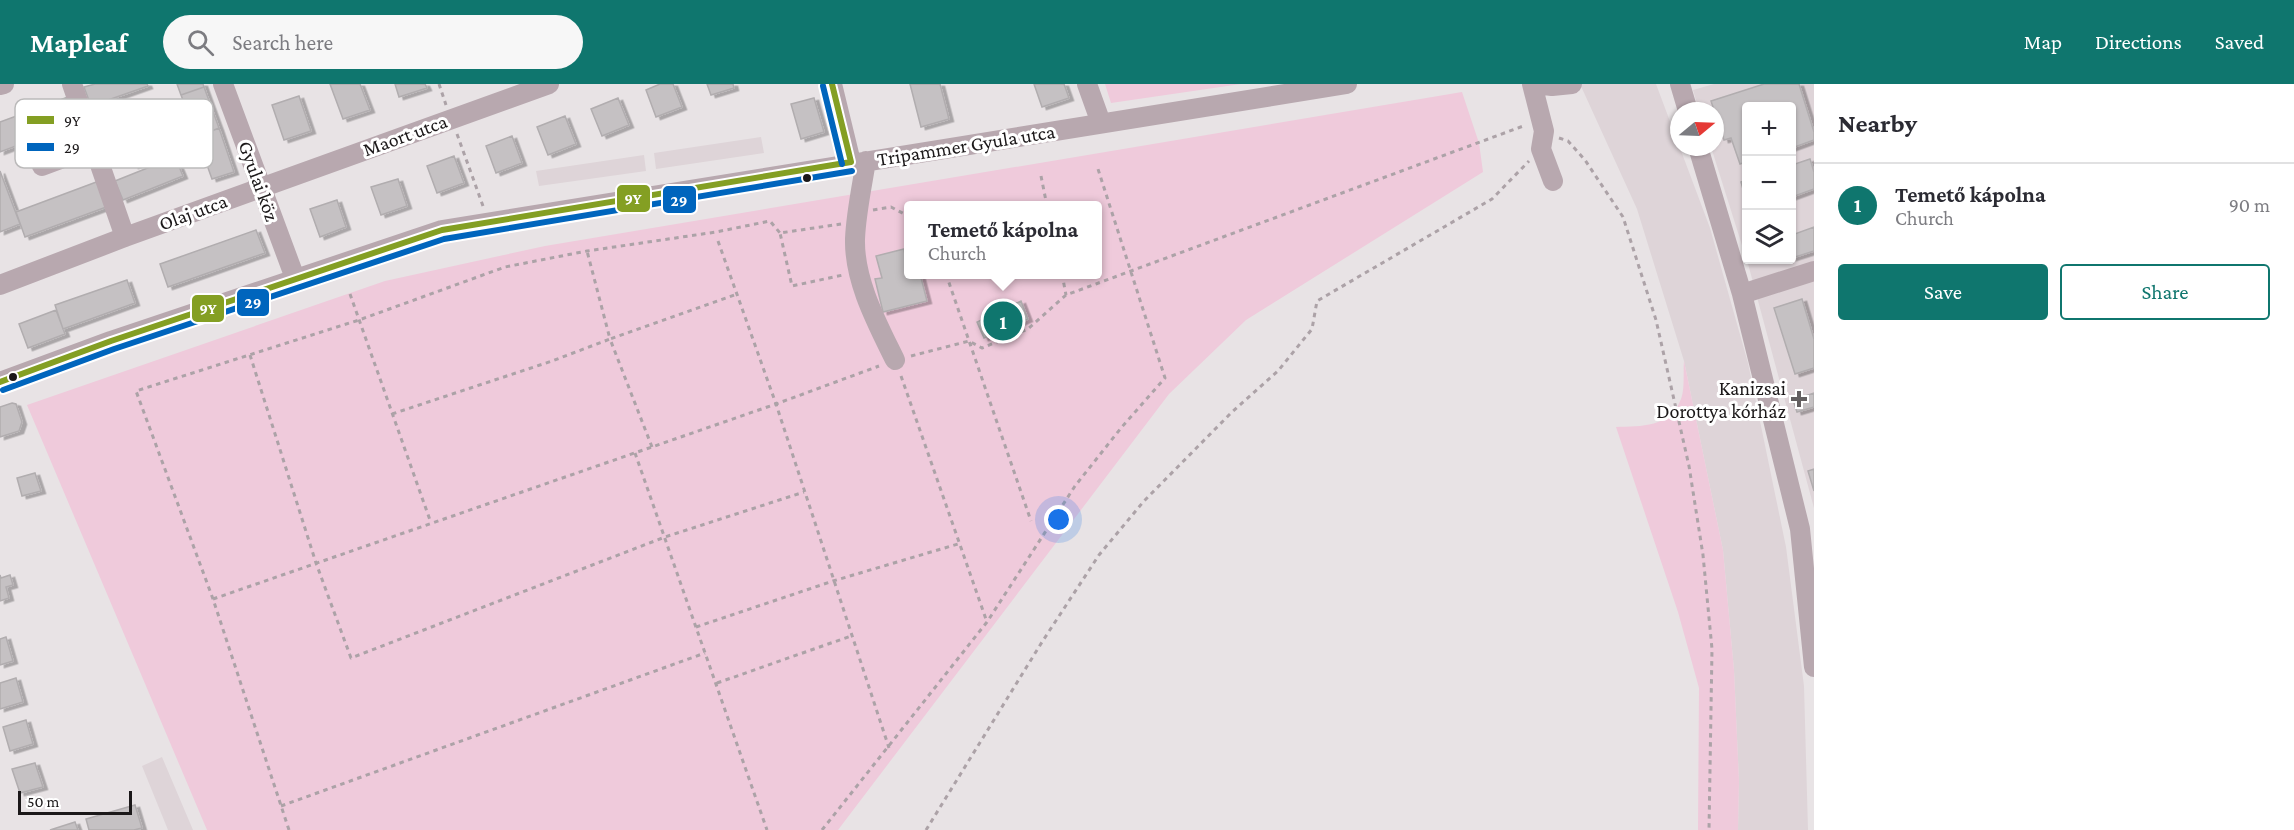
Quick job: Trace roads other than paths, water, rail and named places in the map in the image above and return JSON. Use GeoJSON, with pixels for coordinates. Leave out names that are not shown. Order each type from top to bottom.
{"type":"FeatureCollection","features":[{"type":"Feature","properties":{"kind":"street"},"geometry":{"type":"LineString","coordinates":[[72,84],[77,99]]}},
{"type":"Feature","properties":{"kind":"street","name":"Gyulai köz"},"geometry":{"type":"LineString","coordinates":[[223,84],[295,279]]}},
{"type":"Feature","properties":{"kind":"street","name":"Maort utca"},"geometry":{"type":"LineString","coordinates":[[261,187],[549,84]]}},
{"type":"Feature","properties":{"kind":"street"},"geometry":{"type":"LineString","coordinates":[[832,84],[858,162],[858,217],[855,240],[859,271],[874,318],[895,360]]}},
{"type":"Feature","properties":{"kind":"street"},"geometry":{"type":"LineString","coordinates":[[1088,84],[1101,123]]}},
{"type":"Feature","properties":{"kind":"street","name":"Tripammer Gyula utca"},"geometry":{"type":"LineString","coordinates":[[0,382],[111,341],[442,230],[1347,84]]}},
{"type":"Feature","properties":{"kind":"street"},"geometry":{"type":"LineString","coordinates":[[1553,181],[1534,84],[1568,85]]}},
{"type":"Feature","properties":{"kind":"street"},"geometry":{"type":"LineString","coordinates":[[1680,84],[1685,102]]}},
{"type":"Feature","properties":{"kind":"street"},"geometry":{"type":"LineString","coordinates":[[1701,156],[1807,527],[1814,668]]}},
{"type":"Feature","properties":{"kind":"street"},"geometry":{"type":"LineString","coordinates":[[100,168],[125,237]]}},
{"type":"Feature","properties":{"kind":"street","name":"Olaj utca"},"geometry":{"type":"LineString","coordinates":[[0,285],[261,187]]}},
{"type":"Feature","properties":{"kind":"street"},"geometry":{"type":"LineString","coordinates":[[1742,294],[1814,272]]}},
{"type":"Feature","properties":{"kind":"place","name":"Temető kápolna"},"geometry":{"type":"Point","coordinates":[1003,321]}},
{"type":"Feature","properties":{"kind":"place","name":"Kanizsai Dorottya kórház"},"geometry":{"type":"Point","coordinates":[1799,399]}}]}
